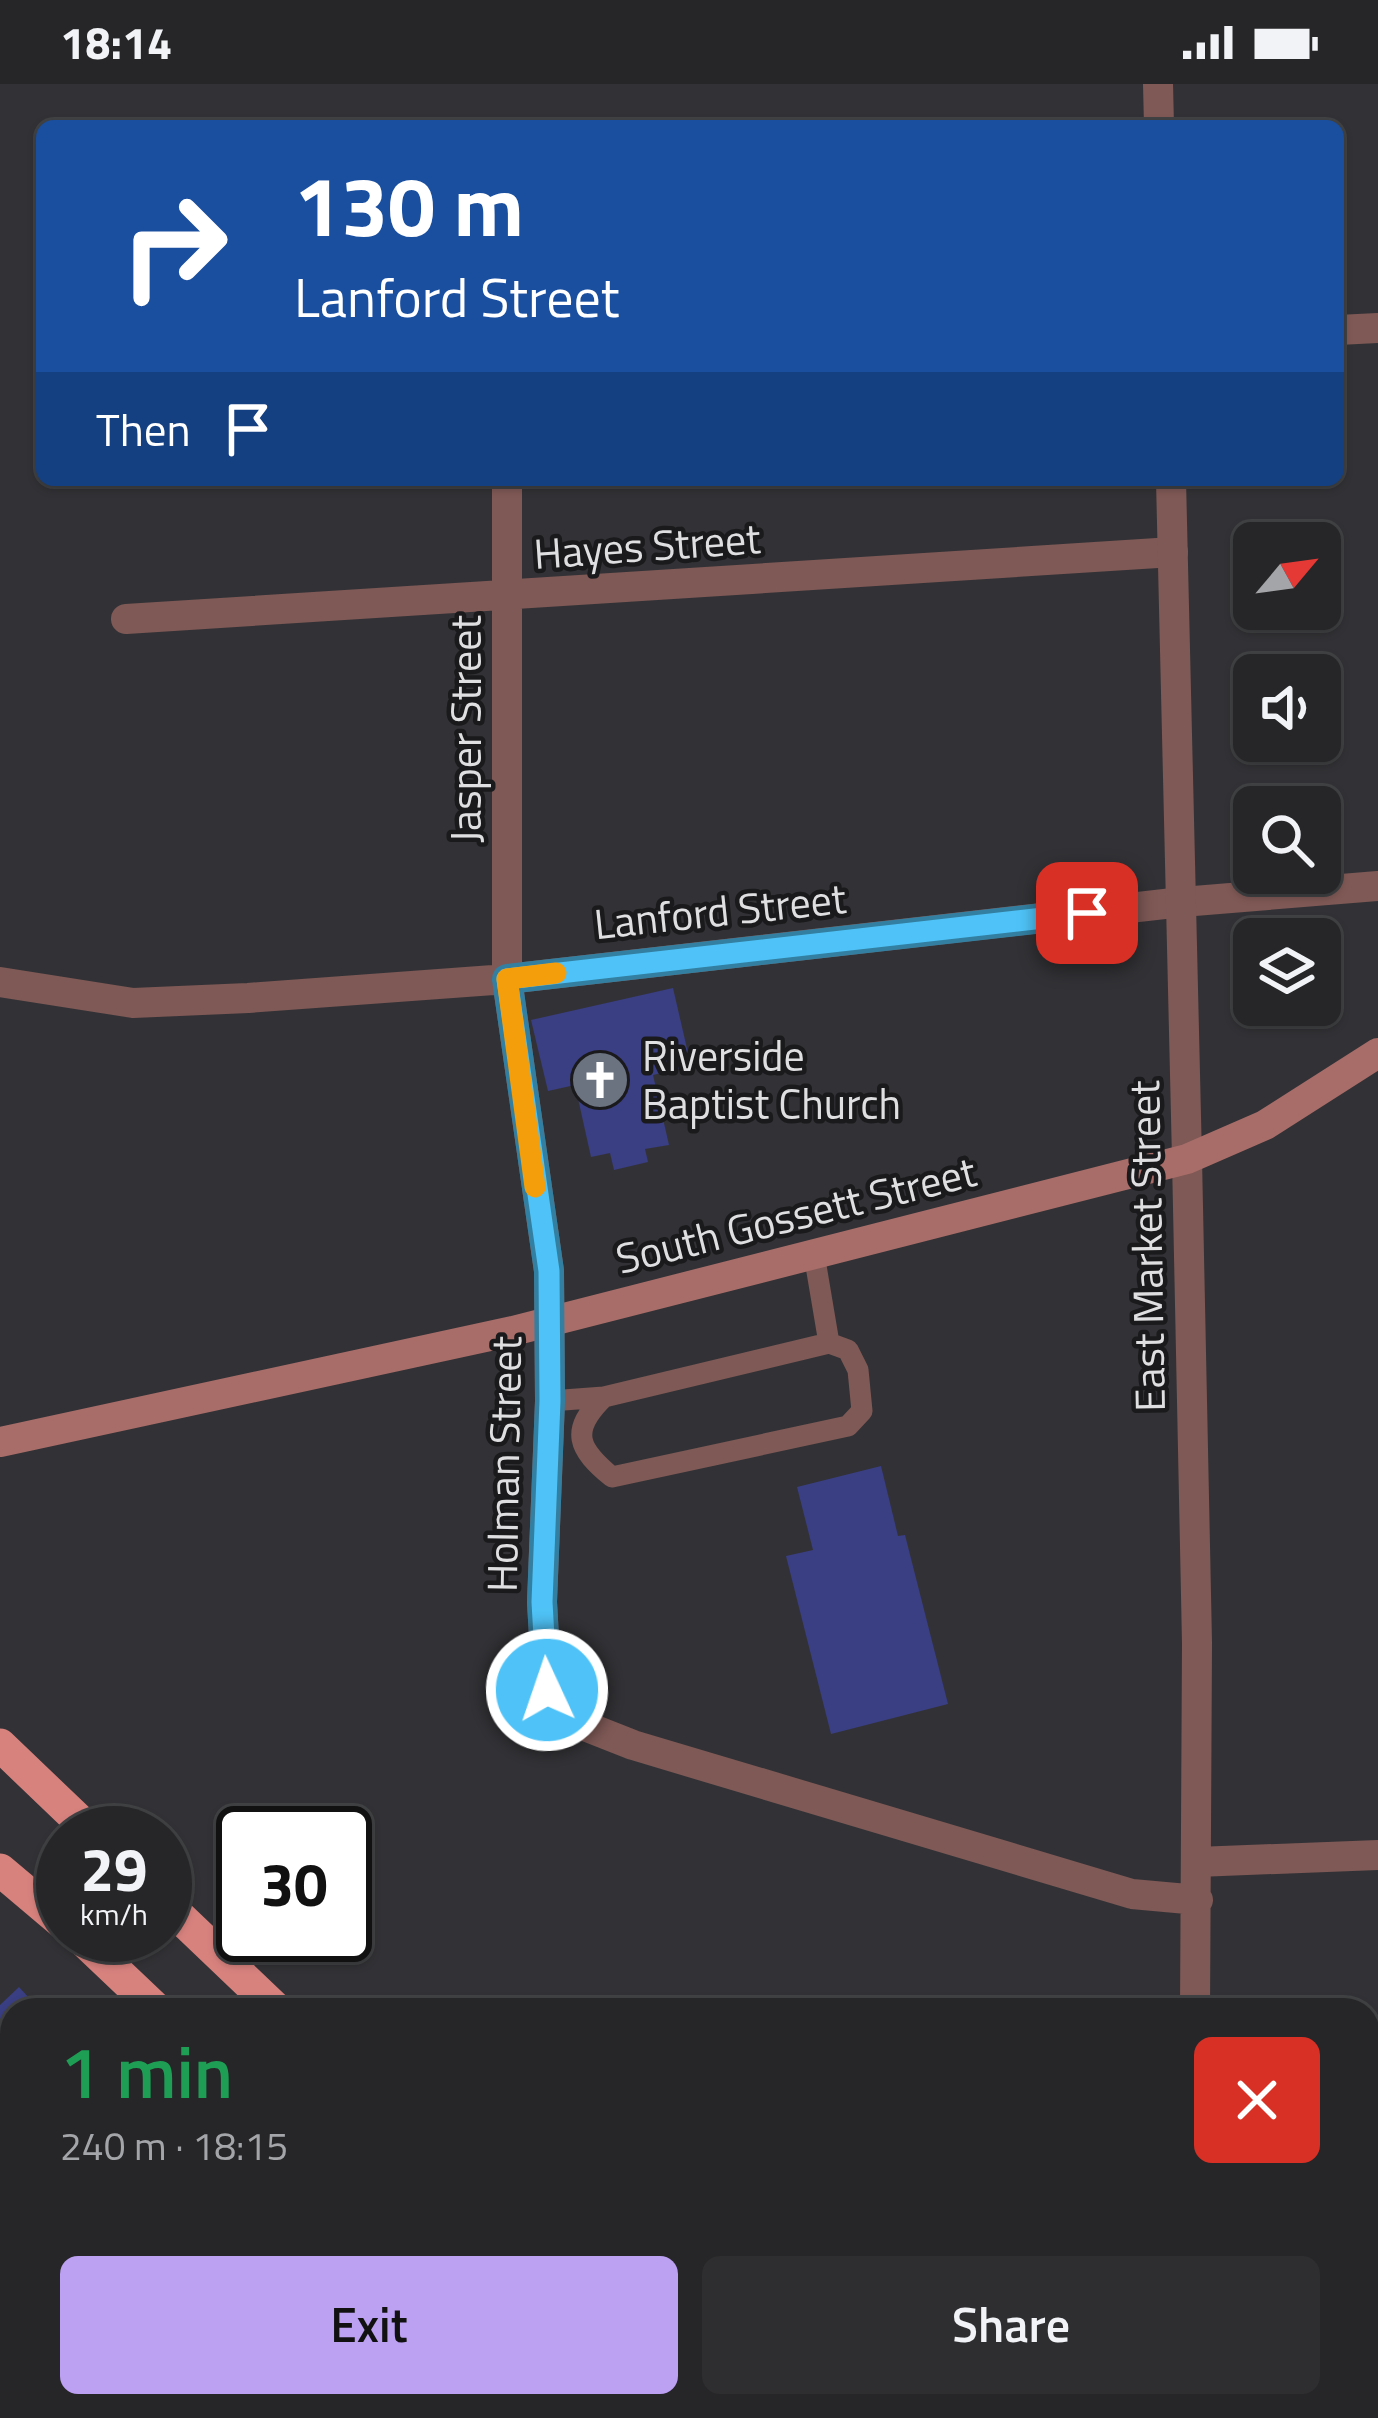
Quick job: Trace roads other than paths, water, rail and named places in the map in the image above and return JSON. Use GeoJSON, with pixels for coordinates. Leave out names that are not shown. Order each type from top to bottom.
{"type":"FeatureCollection","features":[{"type":"Feature","properties":{"kind":"highway"},"geometry":{"type":"LineString","coordinates":[[0,1745],[64,1806]]}},
{"type":"Feature","properties":{"kind":"highway"},"geometry":{"type":"LineString","coordinates":[[0,1870],[36,1900]]}},
{"type":"Feature","properties":{"kind":"highway"},"geometry":{"type":"LineString","coordinates":[[192,1929],[264,1998]]}},
{"type":"Feature","properties":{"kind":"highway"},"geometry":{"type":"LineString","coordinates":[[106,1962],[144,1998]]}},
{"type":"Feature","properties":{"kind":"main road","name":"South Gossett Street"},"geometry":{"type":"LineString","coordinates":[[10,1437],[549,1322],[1187,1160],[1265,1125],[1378,1053]]}},
{"type":"Feature","properties":{"kind":"street"},"geometry":{"type":"LineString","coordinates":[[1158,84],[1159,120]]}},
{"type":"Feature","properties":{"kind":"street"},"geometry":{"type":"LineString","coordinates":[[1344,330],[1378,328]]}},
{"type":"Feature","properties":{"kind":"street","name":"Jasper Street"},"geometry":{"type":"LineString","coordinates":[[507,486],[507,979]]}},
{"type":"Feature","properties":{"kind":"street","name":"East Market Street"},"geometry":{"type":"LineString","coordinates":[[1171,486],[1197,1643],[1195,1998]]}},
{"type":"Feature","properties":{"kind":"street","name":"Hayes Street"},"geometry":{"type":"LineString","coordinates":[[126,619],[1173,552]]}},
{"type":"Feature","properties":{"kind":"street","name":"Lanford Street"},"geometry":{"type":"LineString","coordinates":[[0,982],[133,1003],[248,998],[507,979],[1182,902],[1378,886]]}},
{"type":"Feature","properties":{"kind":"street","name":"Holman Street"},"geometry":{"type":"LineString","coordinates":[[507,979],[549,1271],[550,1401],[542,1602],[547,1690],[562,1717],[633,1745],[1132,1894],[1198,1900]]}},
{"type":"Feature","properties":{"kind":"street"},"geometry":{"type":"LineString","coordinates":[[1197,1862],[1378,1855]]}},
{"type":"Feature","properties":{"kind":"lane"},"geometry":{"type":"LineString","coordinates":[[814,1254],[829,1343]]}},
{"type":"Feature","properties":{"kind":"lane"},"geometry":{"type":"LineString","coordinates":[[550,1401],[604,1397],[829,1343],[848,1350],[858,1370],[862,1412],[848,1426],[612,1477],[587,1456],[580,1435],[586,1415],[604,1397]]}},
{"type":"Feature","properties":{"kind":"place","name":"Riverside Baptist Church"},"geometry":{"type":"Point","coordinates":[600,1080]}}]}
